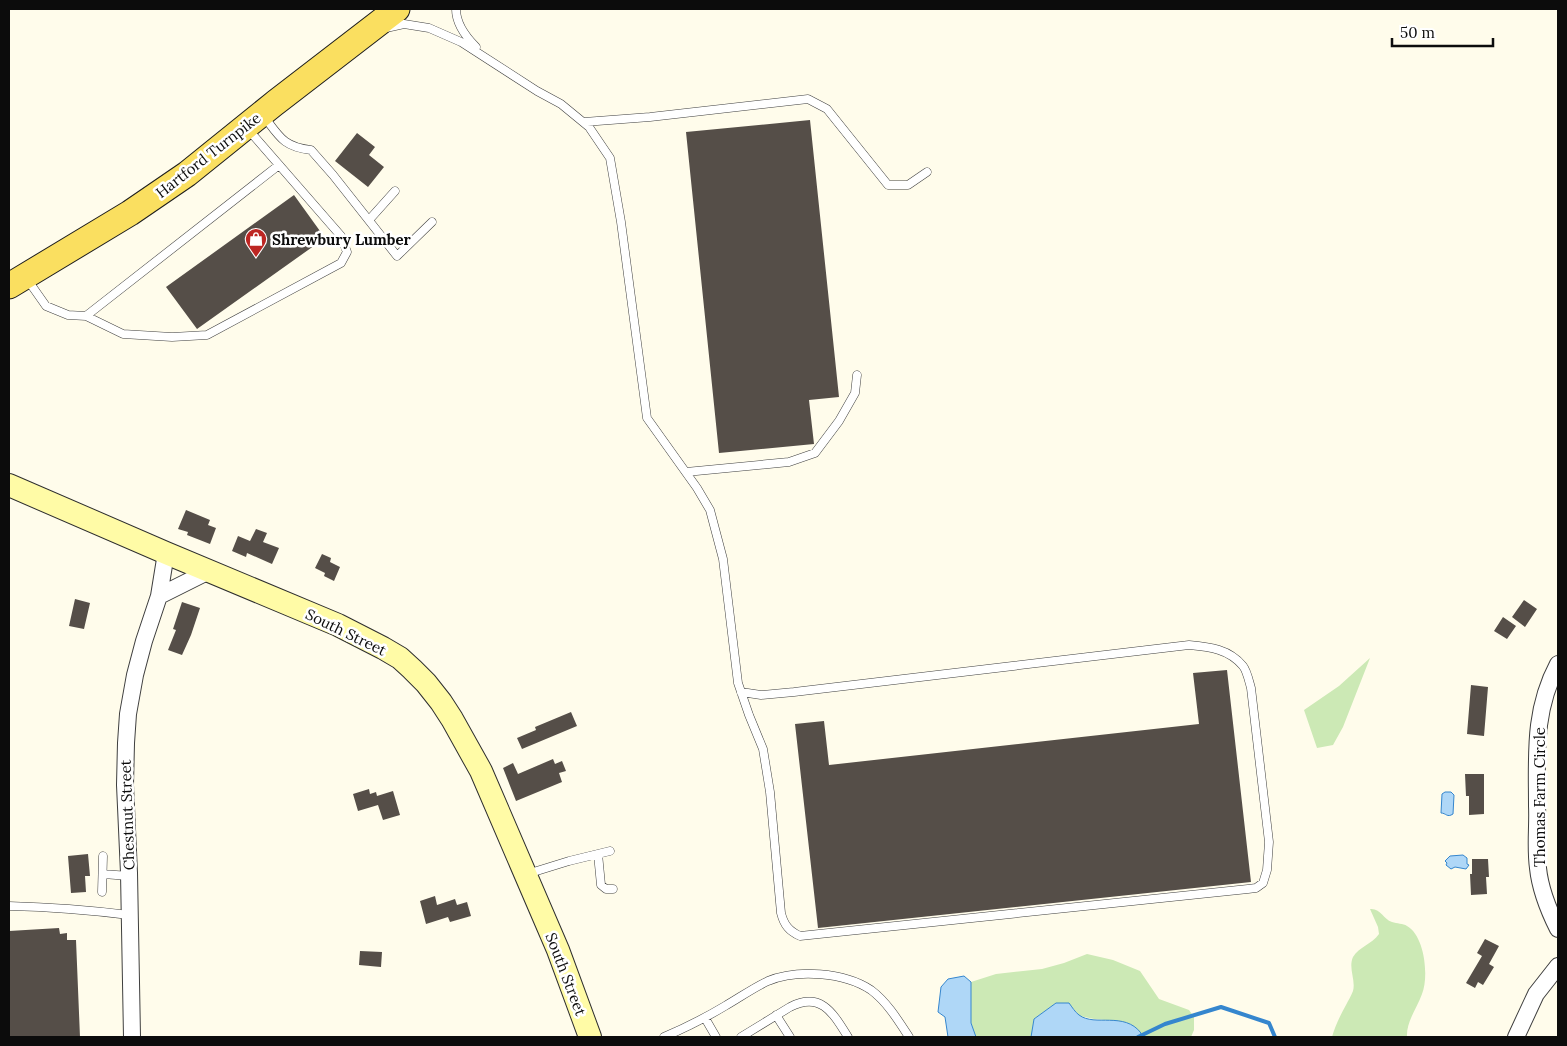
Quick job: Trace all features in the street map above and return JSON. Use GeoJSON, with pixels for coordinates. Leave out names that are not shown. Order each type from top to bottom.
{"type":"FeatureCollection","features":[{"type":"Feature","properties":{"kind":"main road","name":"Hartford Turnpike"},"geometry":{"type":"LineString","coordinates":[[17,282],[147,202],[206,159],[398,9]]}},
{"type":"Feature","properties":{"kind":"street","name":"South Street"},"geometry":{"type":"LineString","coordinates":[[9,485],[365,638],[400,658],[412,669],[441,702],[481,771],[558,950],[590,1037]]}},
{"type":"Feature","properties":{"kind":"street","name":"Chestnut Street"},"geometry":{"type":"LineString","coordinates":[[132,1037],[125,770],[128,714],[138,664],[159,596],[166,553]]}},
{"type":"Feature","properties":{"kind":"street"},"geometry":{"type":"LineString","coordinates":[[159,596],[209,571]]}},
{"type":"Feature","properties":{"kind":"street","name":"Thomas Farm Circle"},"geometry":{"type":"LineString","coordinates":[[1558,664],[1547,688],[1540,712],[1536,750],[1536,778],[1538,870],[1552,916],[1558,929]]}},
{"type":"Feature","properties":{"kind":"street"},"geometry":{"type":"LineString","coordinates":[[1516,1037],[1536,994],[1558,966]]}},
{"type":"Feature","properties":{"kind":"lane"},"geometry":{"type":"LineString","coordinates":[[456,9],[456,16],[467,37],[482,54]]}},
{"type":"Feature","properties":{"kind":"lane"},"geometry":{"type":"LineString","coordinates":[[365,33],[404,24],[429,28],[461,42],[536,91],[561,104],[589,127],[610,158],[621,222],[647,418],[686,472],[710,510],[721,551],[738,683],[741,692],[749,715],[764,749],[770,792],[781,913],[783,921],[790,931],[800,936],[1256,888],[1262,883],[1268,870],[1269,842],[1251,688],[1244,667],[1230,655],[1212,647],[1189,646],[794,692],[761,695],[741,692]]}},
{"type":"Feature","properties":{"kind":"lane"},"geometry":{"type":"LineString","coordinates":[[584,122],[650,117],[808,99],[827,109],[888,184],[908,185],[927,172]]}},
{"type":"Feature","properties":{"kind":"lane"},"geometry":{"type":"LineString","coordinates":[[17,282],[46,306],[68,315],[86,316],[123,334],[172,337],[207,335],[340,263],[347,252],[342,236],[280,165],[254,120]]}},
{"type":"Feature","properties":{"kind":"lane"},"geometry":{"type":"LineString","coordinates":[[254,120],[288,145],[298,149],[310,150],[333,174],[397,256],[432,222]]}},
{"type":"Feature","properties":{"kind":"lane"},"geometry":{"type":"LineString","coordinates":[[86,316],[280,165]]}},
{"type":"Feature","properties":{"kind":"lane"},"geometry":{"type":"LineString","coordinates":[[369,220],[395,191]]}},
{"type":"Feature","properties":{"kind":"lane"},"geometry":{"type":"LineString","coordinates":[[686,472],[789,462],[815,453],[839,421],[855,394],[857,375]]}},
{"type":"Feature","properties":{"kind":"lane"},"geometry":{"type":"LineString","coordinates":[[525,874],[610,852]]}},
{"type":"Feature","properties":{"kind":"lane"},"geometry":{"type":"LineString","coordinates":[[598,854],[601,885],[606,889],[613,889]]}},
{"type":"Feature","properties":{"kind":"lane"},"geometry":{"type":"LineString","coordinates":[[102,892],[103,856]]}},
{"type":"Feature","properties":{"kind":"lane"},"geometry":{"type":"LineString","coordinates":[[103,874],[129,876]]}},
{"type":"Feature","properties":{"kind":"lane"},"geometry":{"type":"LineString","coordinates":[[9,906],[129,915]]}},
{"type":"Feature","properties":{"kind":"lane"},"geometry":{"type":"LineString","coordinates":[[664,1037],[705,1018],[768,982],[787,975],[810,973],[848,980],[869,989],[881,999],[909,1037]]}},
{"type":"Feature","properties":{"kind":"lane"},"geometry":{"type":"LineString","coordinates":[[745,1036],[798,1003],[815,1002],[832,1011],[848,1037]]}},
{"type":"Feature","properties":{"kind":"lane"},"geometry":{"type":"LineString","coordinates":[[776,1015],[790,1037]]}},
{"type":"Feature","properties":{"kind":"lane"},"geometry":{"type":"LineString","coordinates":[[705,1018],[716,1037]]}},
{"type":"Feature","properties":{"kind":"green space"},"geometry":{"type":"Polygon","coordinates":[[[1370,658],[1343,727],[1333,745],[1317,748],[1304,710],[1339,686],[1370,658]]]}},
{"type":"Feature","properties":{"kind":"green space"},"geometry":{"type":"Polygon","coordinates":[[[1370,909],[1377,910],[1392,922],[1404,924],[1418,938],[1422,947],[1425,968],[1422,994],[1410,1020],[1407,1037],[1332,1037],[1353,991],[1354,983],[1351,965],[1353,957],[1379,934],[1370,909]]]}},
{"type":"Feature","properties":{"kind":"green space"},"geometry":{"type":"Polygon","coordinates":[[[1087,954],[1113,960],[1140,971],[1159,999],[1189,1010],[1194,1017],[1194,1030],[1191,1037],[1140,1037],[1141,1033],[1116,1021],[1080,1016],[1068,1003],[1056,1003],[1034,1019],[1031,1037],[976,1037],[971,1023],[971,982],[996,974],[1042,969],[1087,954]]]}},
{"type":"Feature","properties":{"kind":"water"},"geometry":{"type":"Polygon","coordinates":[[[1451,792],[1454,795],[1453,814],[1449,816],[1441,813],[1442,794],[1451,792]]]}},
{"type":"Feature","properties":{"kind":"water"},"geometry":{"type":"Polygon","coordinates":[[[1463,855],[1467,858],[1467,864],[1469,865],[1466,869],[1455,867],[1451,869],[1446,865],[1445,861],[1450,856],[1463,855]]]}},
{"type":"Feature","properties":{"kind":"water"},"geometry":{"type":"Polygon","coordinates":[[[964,976],[971,982],[971,1023],[976,1037],[948,1037],[945,1017],[938,1012],[941,987],[948,979],[964,976]]]}},
{"type":"Feature","properties":{"kind":"water"},"geometry":{"type":"Polygon","coordinates":[[[1056,1003],[1069,1003],[1078,1014],[1086,1018],[1118,1021],[1134,1026],[1141,1033],[1140,1037],[1031,1037],[1034,1019],[1056,1003]]]}},
{"type":"Feature","properties":{"kind":"building"},"geometry":{"type":"Polygon","coordinates":[[[810,120],[839,397],[809,400],[814,444],[719,453],[686,132],[810,120]]]}},
{"type":"Feature","properties":{"kind":"building"},"geometry":{"type":"Polygon","coordinates":[[[357,133],[375,147],[369,155],[384,167],[368,187],[335,161],[357,133]]]}},
{"type":"Feature","properties":{"kind":"building"},"geometry":{"type":"Polygon","coordinates":[[[294,195],[325,238],[197,329],[166,287],[294,195]]]}},
{"type":"Feature","properties":{"kind":"building"},"geometry":{"type":"Polygon","coordinates":[[[186,510],[210,520],[208,525],[216,528],[210,544],[187,535],[188,532],[178,529],[186,510]]]}},
{"type":"Feature","properties":{"kind":"building"},"geometry":{"type":"Polygon","coordinates":[[[256,529],[267,533],[263,542],[279,548],[272,564],[247,553],[246,557],[232,551],[238,536],[250,541],[256,529]]]}},
{"type":"Feature","properties":{"kind":"building"},"geometry":{"type":"Polygon","coordinates":[[[322,554],[331,558],[330,562],[340,567],[334,581],[324,576],[325,573],[315,568],[322,554]]]}},
{"type":"Feature","properties":{"kind":"building"},"geometry":{"type":"Polygon","coordinates":[[[75,599],[90,603],[84,629],[69,626],[75,599]]]}},
{"type":"Feature","properties":{"kind":"building"},"geometry":{"type":"Polygon","coordinates":[[[1524,600],[1537,609],[1525,627],[1512,617],[1524,600]]]}},
{"type":"Feature","properties":{"kind":"building"},"geometry":{"type":"Polygon","coordinates":[[[182,602],[200,608],[182,655],[168,650],[176,630],[173,629],[182,602]]]}},
{"type":"Feature","properties":{"kind":"building"},"geometry":{"type":"Polygon","coordinates":[[[1503,617],[1516,626],[1507,639],[1494,631],[1503,617]]]}},
{"type":"Feature","properties":{"kind":"building"},"geometry":{"type":"Polygon","coordinates":[[[1227,670],[1251,882],[818,928],[795,724],[824,721],[829,765],[1199,724],[1193,673],[1227,670]]]}},
{"type":"Feature","properties":{"kind":"building"},"geometry":{"type":"Polygon","coordinates":[[[1471,685],[1488,687],[1484,736],[1467,734],[1471,685]]]}},
{"type":"Feature","properties":{"kind":"building"},"geometry":{"type":"Polygon","coordinates":[[[571,712],[577,726],[522,749],[517,738],[536,730],[535,727],[571,712]]]}},
{"type":"Feature","properties":{"kind":"building"},"geometry":{"type":"Polygon","coordinates":[[[553,759],[555,764],[562,761],[566,771],[559,773],[562,782],[516,801],[503,768],[513,763],[518,774],[553,759]]]}},
{"type":"Feature","properties":{"kind":"building"},"geometry":{"type":"Polygon","coordinates":[[[1465,774],[1484,774],[1484,814],[1469,815],[1469,796],[1466,796],[1465,774]]]}},
{"type":"Feature","properties":{"kind":"building"},"geometry":{"type":"Polygon","coordinates":[[[369,789],[370,794],[376,792],[377,796],[393,791],[400,815],[383,820],[378,805],[358,811],[353,794],[369,789]]]}},
{"type":"Feature","properties":{"kind":"building"},"geometry":{"type":"Polygon","coordinates":[[[88,854],[90,876],[85,876],[86,892],[71,893],[68,856],[88,854]]]}},
{"type":"Feature","properties":{"kind":"building"},"geometry":{"type":"Polygon","coordinates":[[[1472,859],[1488,859],[1489,877],[1486,877],[1487,894],[1471,895],[1470,874],[1472,874],[1472,859]]]}},
{"type":"Feature","properties":{"kind":"building"},"geometry":{"type":"Polygon","coordinates":[[[435,896],[437,905],[455,899],[457,905],[467,902],[471,916],[450,922],[448,917],[426,924],[420,901],[435,896]]]}},
{"type":"Feature","properties":{"kind":"building"},"geometry":{"type":"Polygon","coordinates":[[[59,928],[60,934],[67,933],[67,940],[76,940],[80,1037],[9,1037],[9,931],[59,928]]]}},
{"type":"Feature","properties":{"kind":"building"},"geometry":{"type":"Polygon","coordinates":[[[1485,939],[1499,946],[1489,964],[1494,967],[1483,985],[1478,982],[1475,988],[1466,983],[1482,956],[1477,953],[1485,939]]]}},
{"type":"Feature","properties":{"kind":"building"},"geometry":{"type":"Polygon","coordinates":[[[360,951],[382,952],[381,967],[359,965],[360,951]]]}},
{"type":"Feature","properties":{"kind":"waterway"},"geometry":{"type":"LineString","coordinates":[[1138,1037],[1165,1024],[1221,1007],[1269,1023],[1275,1037]]}},
{"type":"Feature","properties":{"kind":"place","name":"Shrewbury Lumber"},"geometry":{"type":"Point","coordinates":[256,258]}}]}
